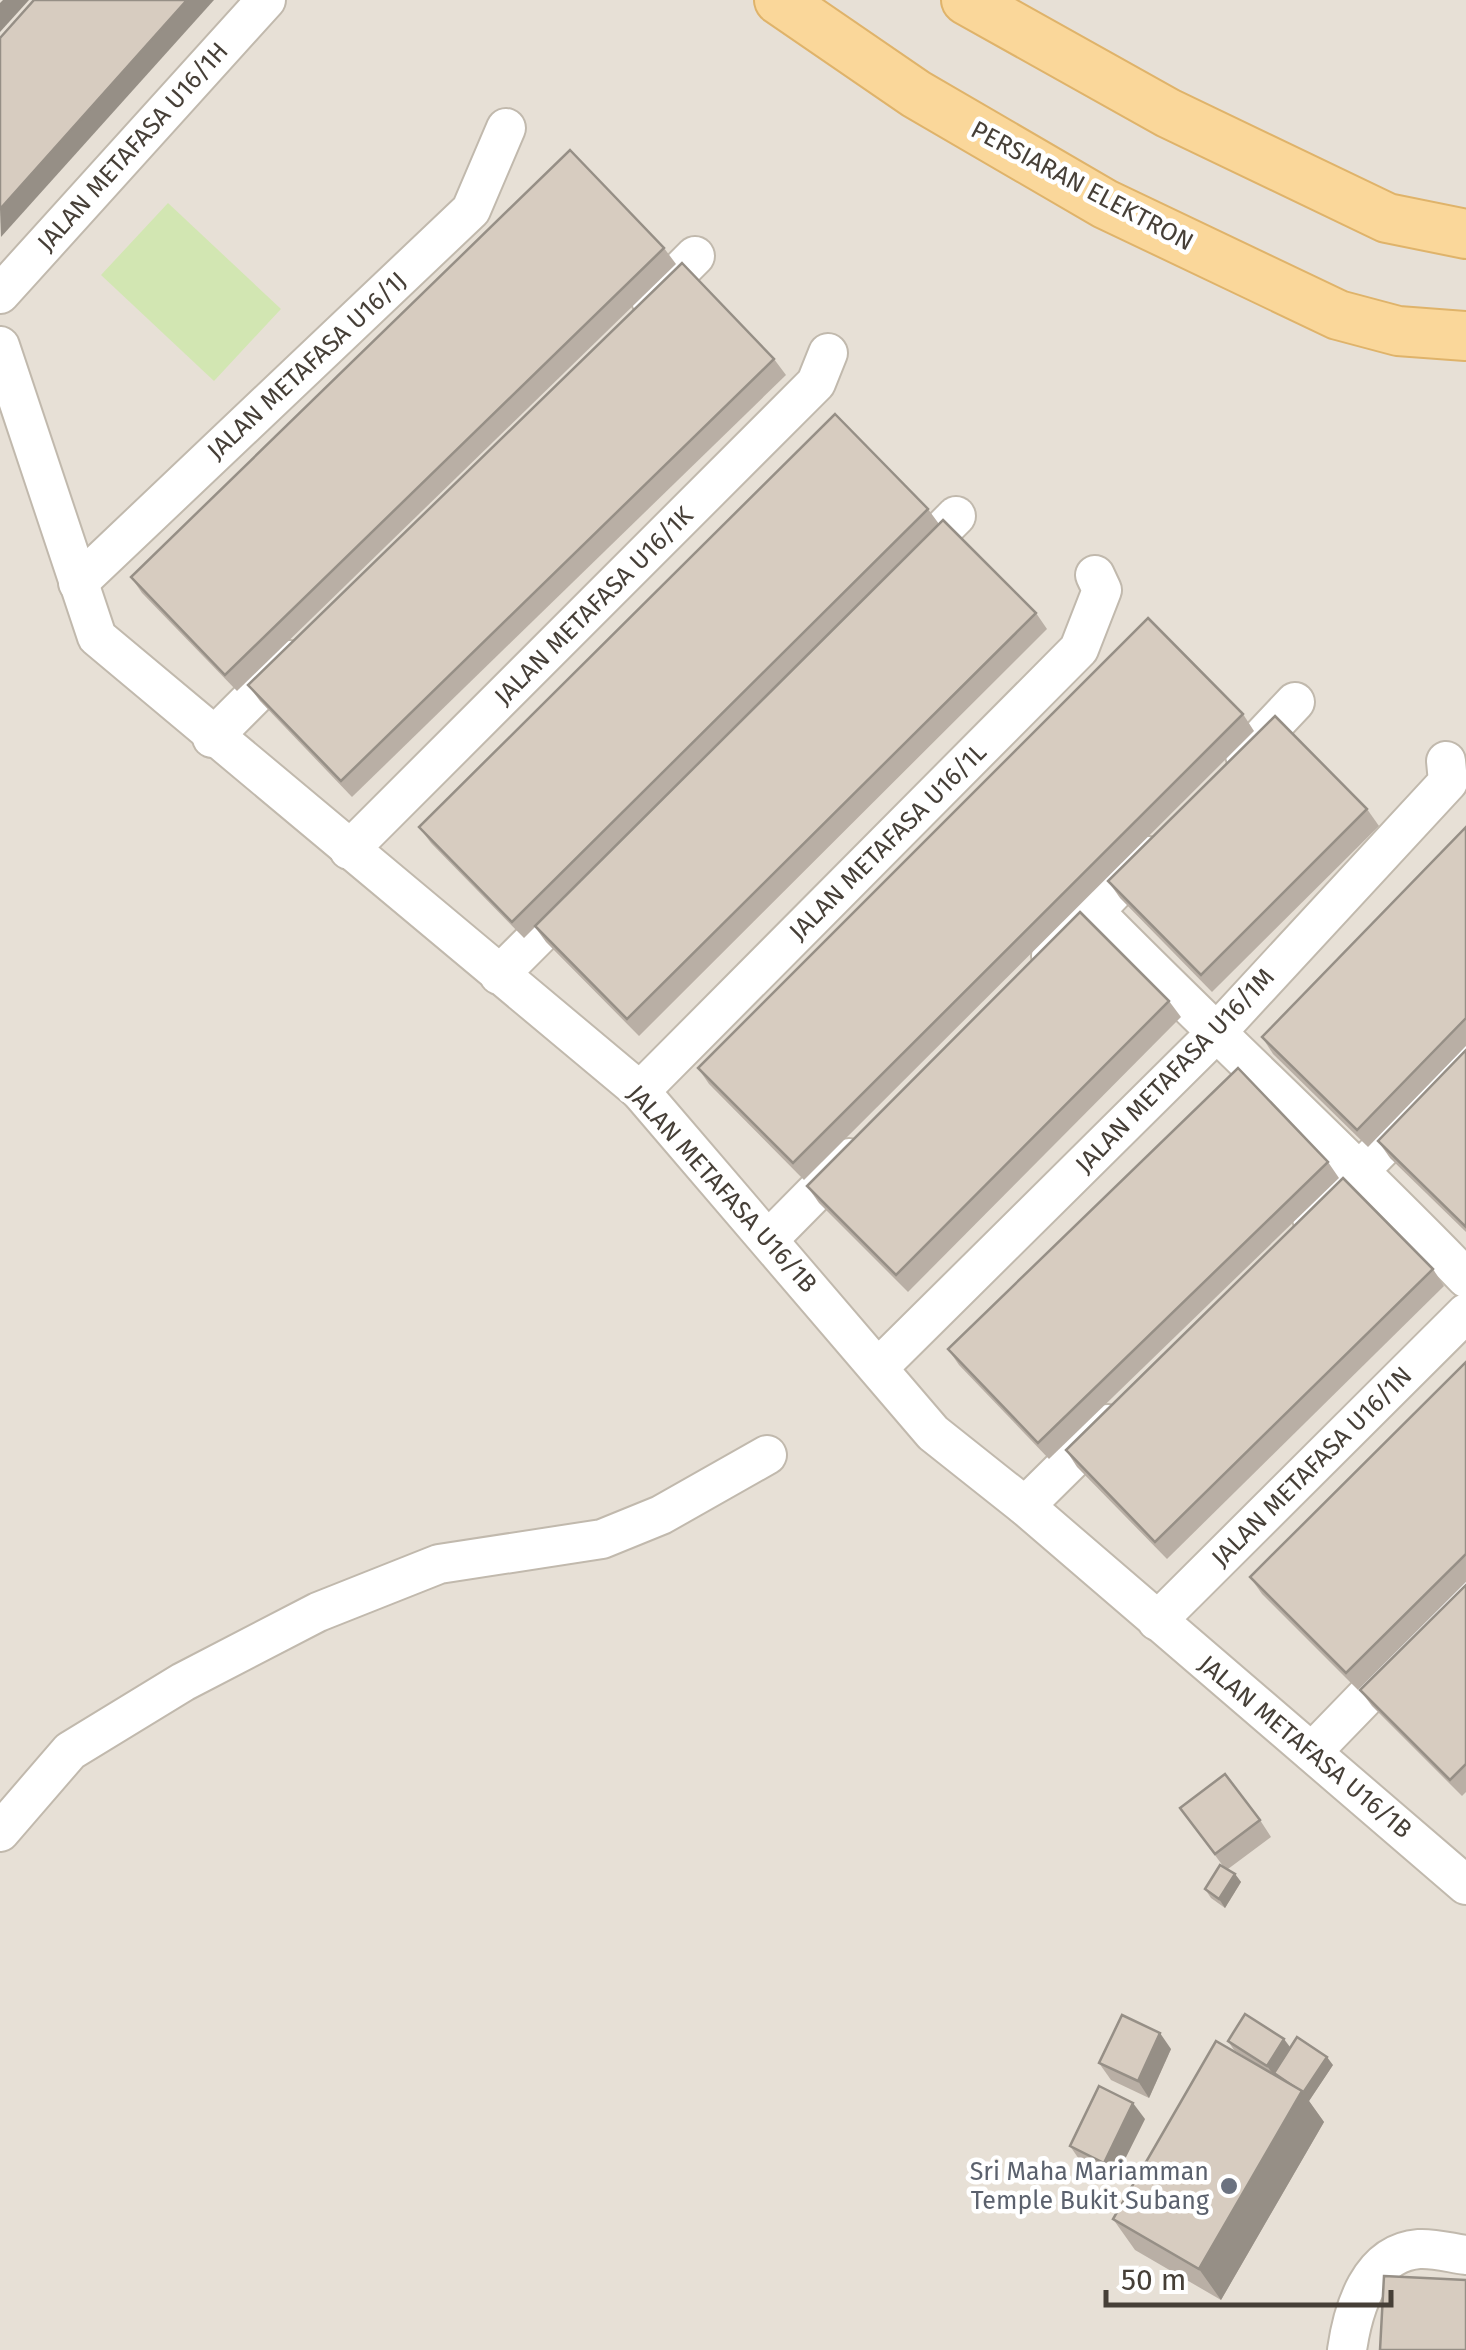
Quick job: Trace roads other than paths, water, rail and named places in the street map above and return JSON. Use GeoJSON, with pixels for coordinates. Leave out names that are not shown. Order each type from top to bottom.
{"type":"FeatureCollection","features":[{"type":"Feature","properties":{"kind":"main road","name":"PERSIARAN ELEKTRON"},"geometry":{"type":"LineString","coordinates":[[778,0],[916,94],[1105,204],[1338,315],[1398,331],[1466,336]]}},
{"type":"Feature","properties":{"kind":"main road"},"geometry":{"type":"LineString","coordinates":[[966,0],[1168,112],[1388,218],[1466,234]]}},
{"type":"Feature","properties":{"kind":"main road"},"geometry":{"type":"LineString","coordinates":[[1398,331],[1466,358]]}},
{"type":"Feature","properties":{"kind":"street","name":"JALAN METAFASA U16/1H"},"geometry":{"type":"LineString","coordinates":[[0,294],[266,0]]}},
{"type":"Feature","properties":{"kind":"street","name":"JALAN METAFASA U16/1J"},"geometry":{"type":"LineString","coordinates":[[78,583],[471,210],[506,128]]}},
{"type":"Feature","properties":{"kind":"street"},"geometry":{"type":"LineString","coordinates":[[626,324],[696,256]]}},
{"type":"Feature","properties":{"kind":"street","name":"JALAN METAFASA U16/1B"},"geometry":{"type":"LineString","coordinates":[[0,346],[97,637],[212,738],[640,1092],[933,1433],[1025,1506],[1312,1752],[1462,1872]]}},
{"type":"Feature","properties":{"kind":"street","name":"JALAN METAFASA U16/1K"},"geometry":{"type":"LineString","coordinates":[[349,850],[816,384],[828,354]]}},
{"type":"Feature","properties":{"kind":"street"},"geometry":{"type":"LineString","coordinates":[[887,586],[956,516]]}},
{"type":"Feature","properties":{"kind":"street","name":"JALAN METAFASA U16/1L"},"geometry":{"type":"LineString","coordinates":[[640,1092],[1079,649],[1102,590],[1095,575]]}},
{"type":"Feature","properties":{"kind":"street"},"geometry":{"type":"LineString","coordinates":[[212,738],[309,641]]}},
{"type":"Feature","properties":{"kind":"street"},"geometry":{"type":"LineString","coordinates":[[1215,786],[1295,702]]}},
{"type":"Feature","properties":{"kind":"street","name":"JALAN METAFASA U16/1M"},"geometry":{"type":"LineString","coordinates":[[878,1367],[1215,1034],[1448,782],[1446,761]]}},
{"type":"Feature","properties":{"kind":"street"},"geometry":{"type":"LineString","coordinates":[[1027,980],[1175,828]]}},
{"type":"Feature","properties":{"kind":"street"},"geometry":{"type":"LineString","coordinates":[[499,974],[596,877]]}},
{"type":"Feature","properties":{"kind":"street"},"geometry":{"type":"LineString","coordinates":[[1095,912],[1215,1034],[1361,1169],[1466,1278]]}},
{"type":"Feature","properties":{"kind":"street"},"geometry":{"type":"LineString","coordinates":[[1291,1240],[1466,1064]]}},
{"type":"Feature","properties":{"kind":"street"},"geometry":{"type":"LineString","coordinates":[[769,1239],[878,1130]]}},
{"type":"Feature","properties":{"kind":"street","name":"JALAN METAFASA U16/1N"},"geometry":{"type":"LineString","coordinates":[[1157,1621],[1466,1313]]}},
{"type":"Feature","properties":{"kind":"street"},"geometry":{"type":"LineString","coordinates":[[1025,1506],[1137,1394]]}},
{"type":"Feature","properties":{"kind":"street"},"geometry":{"type":"LineString","coordinates":[[0,1832],[70,1751],[183,1682],[318,1612],[439,1564],[602,1539],[661,1515],[767,1456]]}},
{"type":"Feature","properties":{"kind":"street"},"geometry":{"type":"LineString","coordinates":[[1312,1752],[1466,1593]]}},
{"type":"Feature","properties":{"kind":"street"},"geometry":{"type":"LineString","coordinates":[[1347,2350],[1356,2303],[1393,2256],[1419,2249],[1466,2254]]}},
{"type":"Feature","properties":{"kind":"place","name":"Sri Maha Mariamman Temple Bukit Subang"},"geometry":{"type":"Point","coordinates":[1229,2186]}}]}
